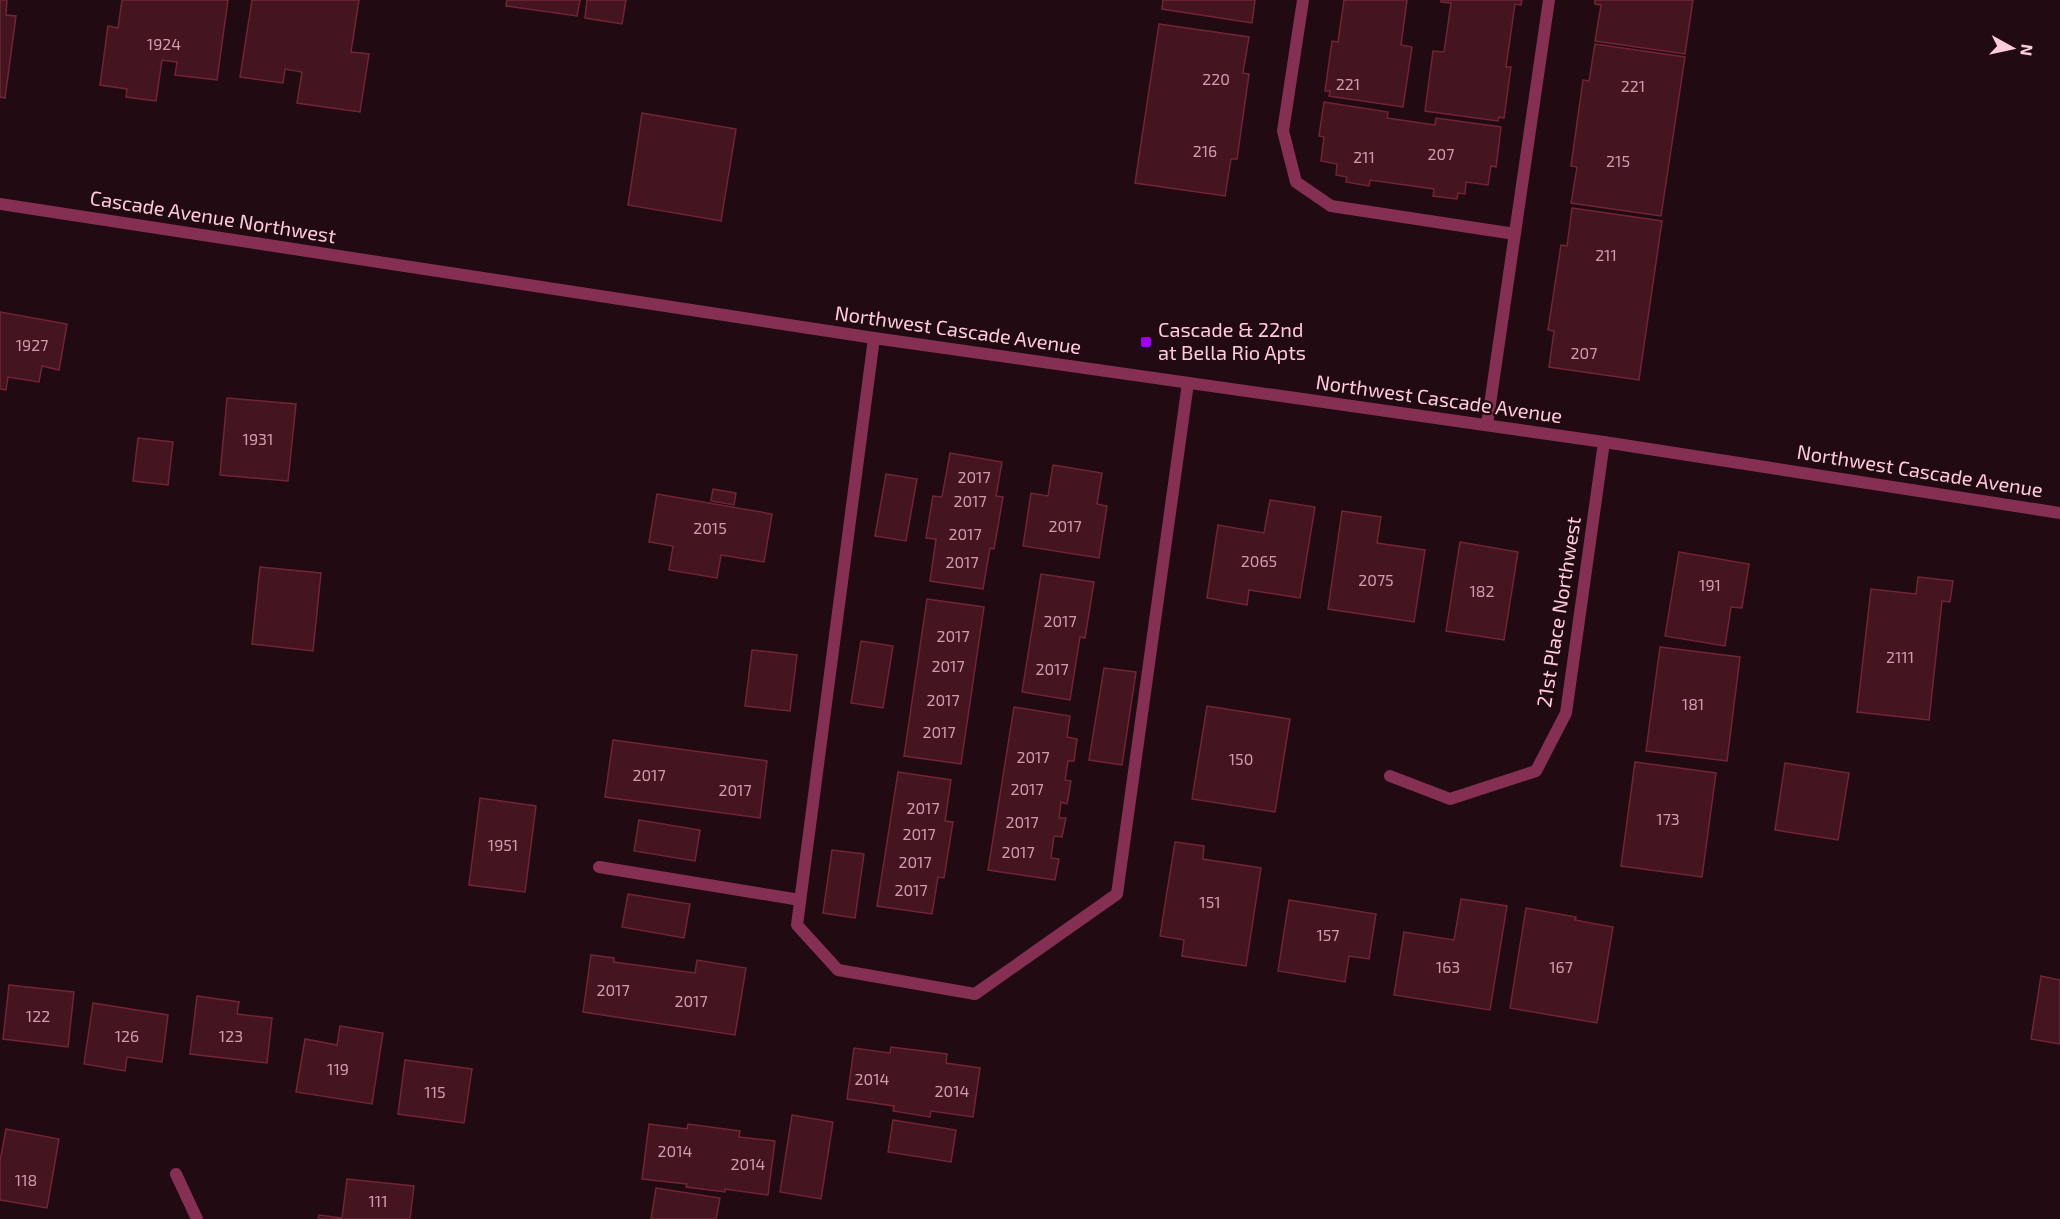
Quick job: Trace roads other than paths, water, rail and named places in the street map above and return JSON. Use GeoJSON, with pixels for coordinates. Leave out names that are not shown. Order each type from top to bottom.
{"type":"FeatureCollection","features":[{"type":"Feature","properties":{"kind":"street"},"geometry":{"type":"LineString","coordinates":[[1303,0],[1283,131],[1296,182],[1331,206],[1515,234]]}},
{"type":"Feature","properties":{"kind":"street"},"geometry":{"type":"LineString","coordinates":[[1487,425],[1549,0]]}},
{"type":"Feature","properties":{"kind":"street","name":"Cascade Avenue Northwest"},"geometry":{"type":"LineString","coordinates":[[0,204],[420,269]]}},
{"type":"Feature","properties":{"kind":"street","name":"Northwest Cascade Avenue"},"geometry":{"type":"LineString","coordinates":[[420,269],[874,338],[1604,442],[2060,513]]}},
{"type":"Feature","properties":{"kind":"street"},"geometry":{"type":"LineString","coordinates":[[874,338],[797,925],[838,970],[975,994],[1116,894],[1188,383]]}},
{"type":"Feature","properties":{"kind":"street","name":"21st Place Northwest"},"geometry":{"type":"LineString","coordinates":[[1390,776],[1450,799],[1536,771],[1566,713],[1604,442]]}},
{"type":"Feature","properties":{"kind":"street"},"geometry":{"type":"LineString","coordinates":[[599,867],[800,900]]}},
{"type":"Feature","properties":{"kind":"street"},"geometry":{"type":"LineString","coordinates":[[176,1174],[197,1219]]}},
{"type":"Feature","properties":{"kind":"place","name":"Cascade & 22nd at Bella Rio Apts"},"geometry":{"type":"Point","coordinates":[1146,342]}}]}
